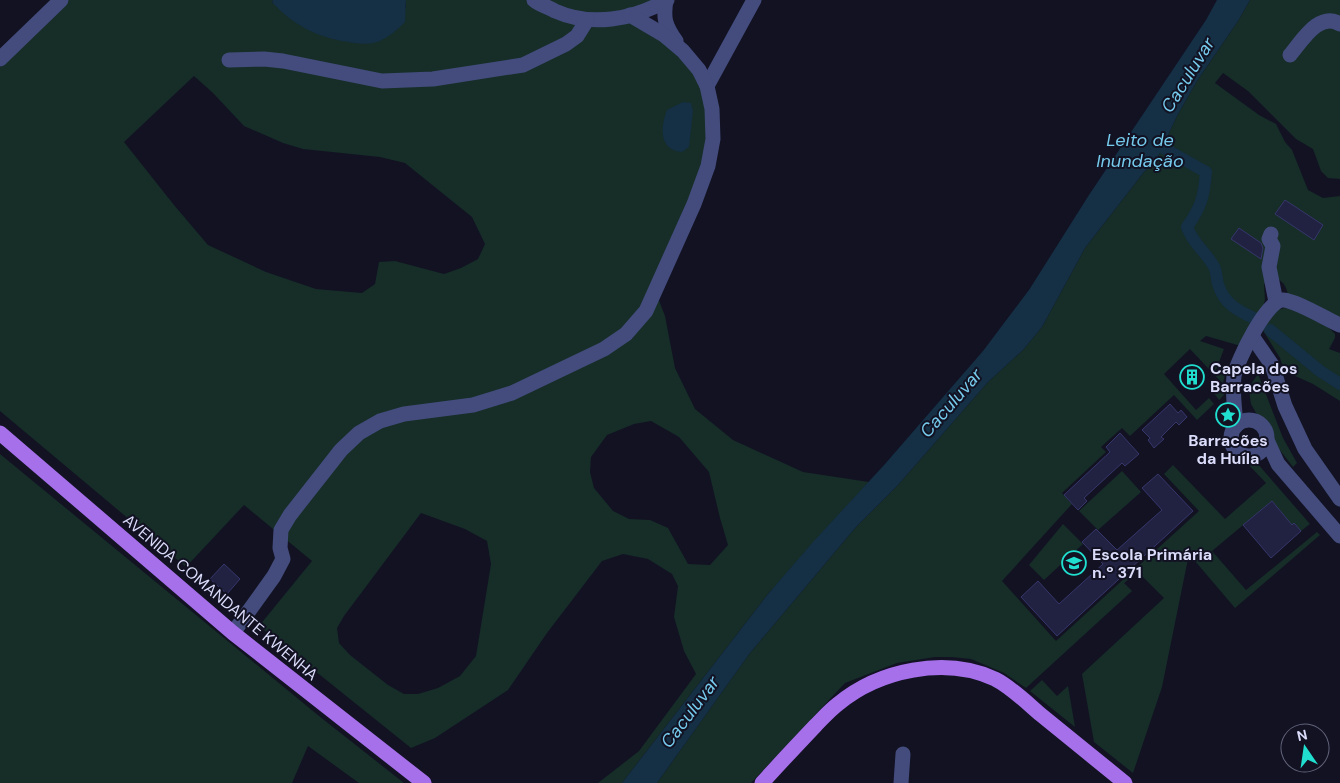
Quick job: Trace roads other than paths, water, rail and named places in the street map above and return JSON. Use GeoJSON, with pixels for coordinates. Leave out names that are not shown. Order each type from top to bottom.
{"type":"FeatureCollection","features":[{"type":"Feature","properties":{"kind":"main road","name":"AVENIDA COMANDANTE KWENHA"},"geometry":{"type":"LineString","coordinates":[[0,433],[234,633],[424,783]]}},
{"type":"Feature","properties":{"kind":"main road"},"geometry":{"type":"LineString","coordinates":[[762,783],[837,704],[861,688],[898,674],[923,668],[947,668],[972,670],[996,680],[1024,700],[1125,783]]}},
{"type":"Feature","properties":{"kind":"street"},"geometry":{"type":"LineString","coordinates":[[0,59],[61,0]]}},
{"type":"Feature","properties":{"kind":"street"},"geometry":{"type":"LineString","coordinates":[[234,633],[274,576],[283,559],[280,548],[281,530],[290,515],[341,450],[360,433],[380,421],[404,414],[474,405],[512,393],[604,349],[626,334],[646,311],[694,204],[708,166],[713,139],[712,109],[707,86],[699,70],[669,32],[664,19],[666,0],[630,15],[602,20],[587,20],[568,17],[534,0]]}},
{"type":"Feature","properties":{"kind":"street"},"geometry":{"type":"LineString","coordinates":[[707,86],[754,0]]}},
{"type":"Feature","properties":{"kind":"street"},"geometry":{"type":"LineString","coordinates":[[630,15],[664,35],[683,51]]}},
{"type":"Feature","properties":{"kind":"street"},"geometry":{"type":"LineString","coordinates":[[228,60],[264,59],[283,61],[382,82],[433,79],[523,65],[566,44],[577,36],[587,20]]}},
{"type":"Feature","properties":{"kind":"street"},"geometry":{"type":"LineString","coordinates":[[1290,55],[1313,27],[1325,21],[1335,21],[1340,24]]}},
{"type":"Feature","properties":{"kind":"street"},"geometry":{"type":"LineString","coordinates":[[1271,234],[1269,239],[1273,246],[1269,267],[1276,302]]}},
{"type":"Feature","properties":{"kind":"street"},"geometry":{"type":"LineString","coordinates":[[1236,426],[1232,391],[1235,373],[1252,336],[1276,302],[1283,300],[1295,304],[1340,325]]}},
{"type":"Feature","properties":{"kind":"street"},"geometry":{"type":"LineString","coordinates":[[1252,336],[1272,365],[1285,406],[1305,449],[1340,499]]}},
{"type":"Feature","properties":{"kind":"street"},"geometry":{"type":"LineString","coordinates":[[1235,373],[1246,410],[1264,428],[1267,440],[1278,464],[1340,536]]}},
{"type":"Feature","properties":{"kind":"street"},"geometry":{"type":"LineString","coordinates":[[1255,421],[1243,421],[1236,426],[1232,434],[1232,445],[1240,454],[1278,464]]}},
{"type":"Feature","properties":{"kind":"street"},"geometry":{"type":"LineString","coordinates":[[1252,456],[1262,450],[1267,440]]}},
{"type":"Feature","properties":{"kind":"street"},"geometry":{"type":"LineString","coordinates":[[901,783],[903,754]]}},
{"type":"Feature","properties":{"kind":"water"},"geometry":{"type":"Polygon","coordinates":[[[273,0],[406,0],[405,22],[380,41],[368,44],[353,43],[317,34],[297,24],[272,2],[273,0]]]}},
{"type":"Feature","properties":{"kind":"water","name":"Leito de Inundação"},"geometry":{"type":"Polygon","coordinates":[[[1217,0],[1250,0],[1197,81],[1177,116],[1156,161],[1144,172],[1085,248],[1042,327],[1023,350],[988,382],[898,485],[856,527],[750,653],[657,783],[622,783],[768,594],[983,351],[1029,290],[1089,195],[1206,20],[1217,0]]]}},
{"type":"Feature","properties":{"kind":"water"},"geometry":{"type":"Polygon","coordinates":[[[683,102],[691,103],[693,111],[689,147],[682,152],[674,150],[665,143],[663,124],[667,110],[683,102]]]}},
{"type":"Feature","properties":{"kind":"waterway"},"geometry":{"type":"LineString","coordinates":[[1153,135],[1158,145],[1206,172],[1201,201],[1187,227],[1214,267],[1218,284],[1224,297],[1238,310],[1256,319]]}},
{"type":"Feature","properties":{"kind":"waterway"},"geometry":{"type":"LineString","coordinates":[[1270,330],[1320,371],[1340,384]]}},
{"type":"Feature","properties":{"kind":"place","name":"Capela dos Barracões"},"geometry":{"type":"Point","coordinates":[1192,377]}},
{"type":"Feature","properties":{"kind":"place","name":"Barracões da Huíla"},"geometry":{"type":"Point","coordinates":[1228,415]}},
{"type":"Feature","properties":{"kind":"place","name":"Escola Primária n.º 371"},"geometry":{"type":"Point","coordinates":[1074,563]}},
{"type":"Feature","properties":{"kind":"water label","name":"Caculuvar"},"geometry":{"type":"Point","coordinates":[1188,75]}},
{"type":"Feature","properties":{"kind":"water label","name":"Caculuvar"},"geometry":{"type":"Point","coordinates":[951,403]}},
{"type":"Feature","properties":{"kind":"water label","name":"Caculuvar"},"geometry":{"type":"Point","coordinates":[690,712]}}]}
